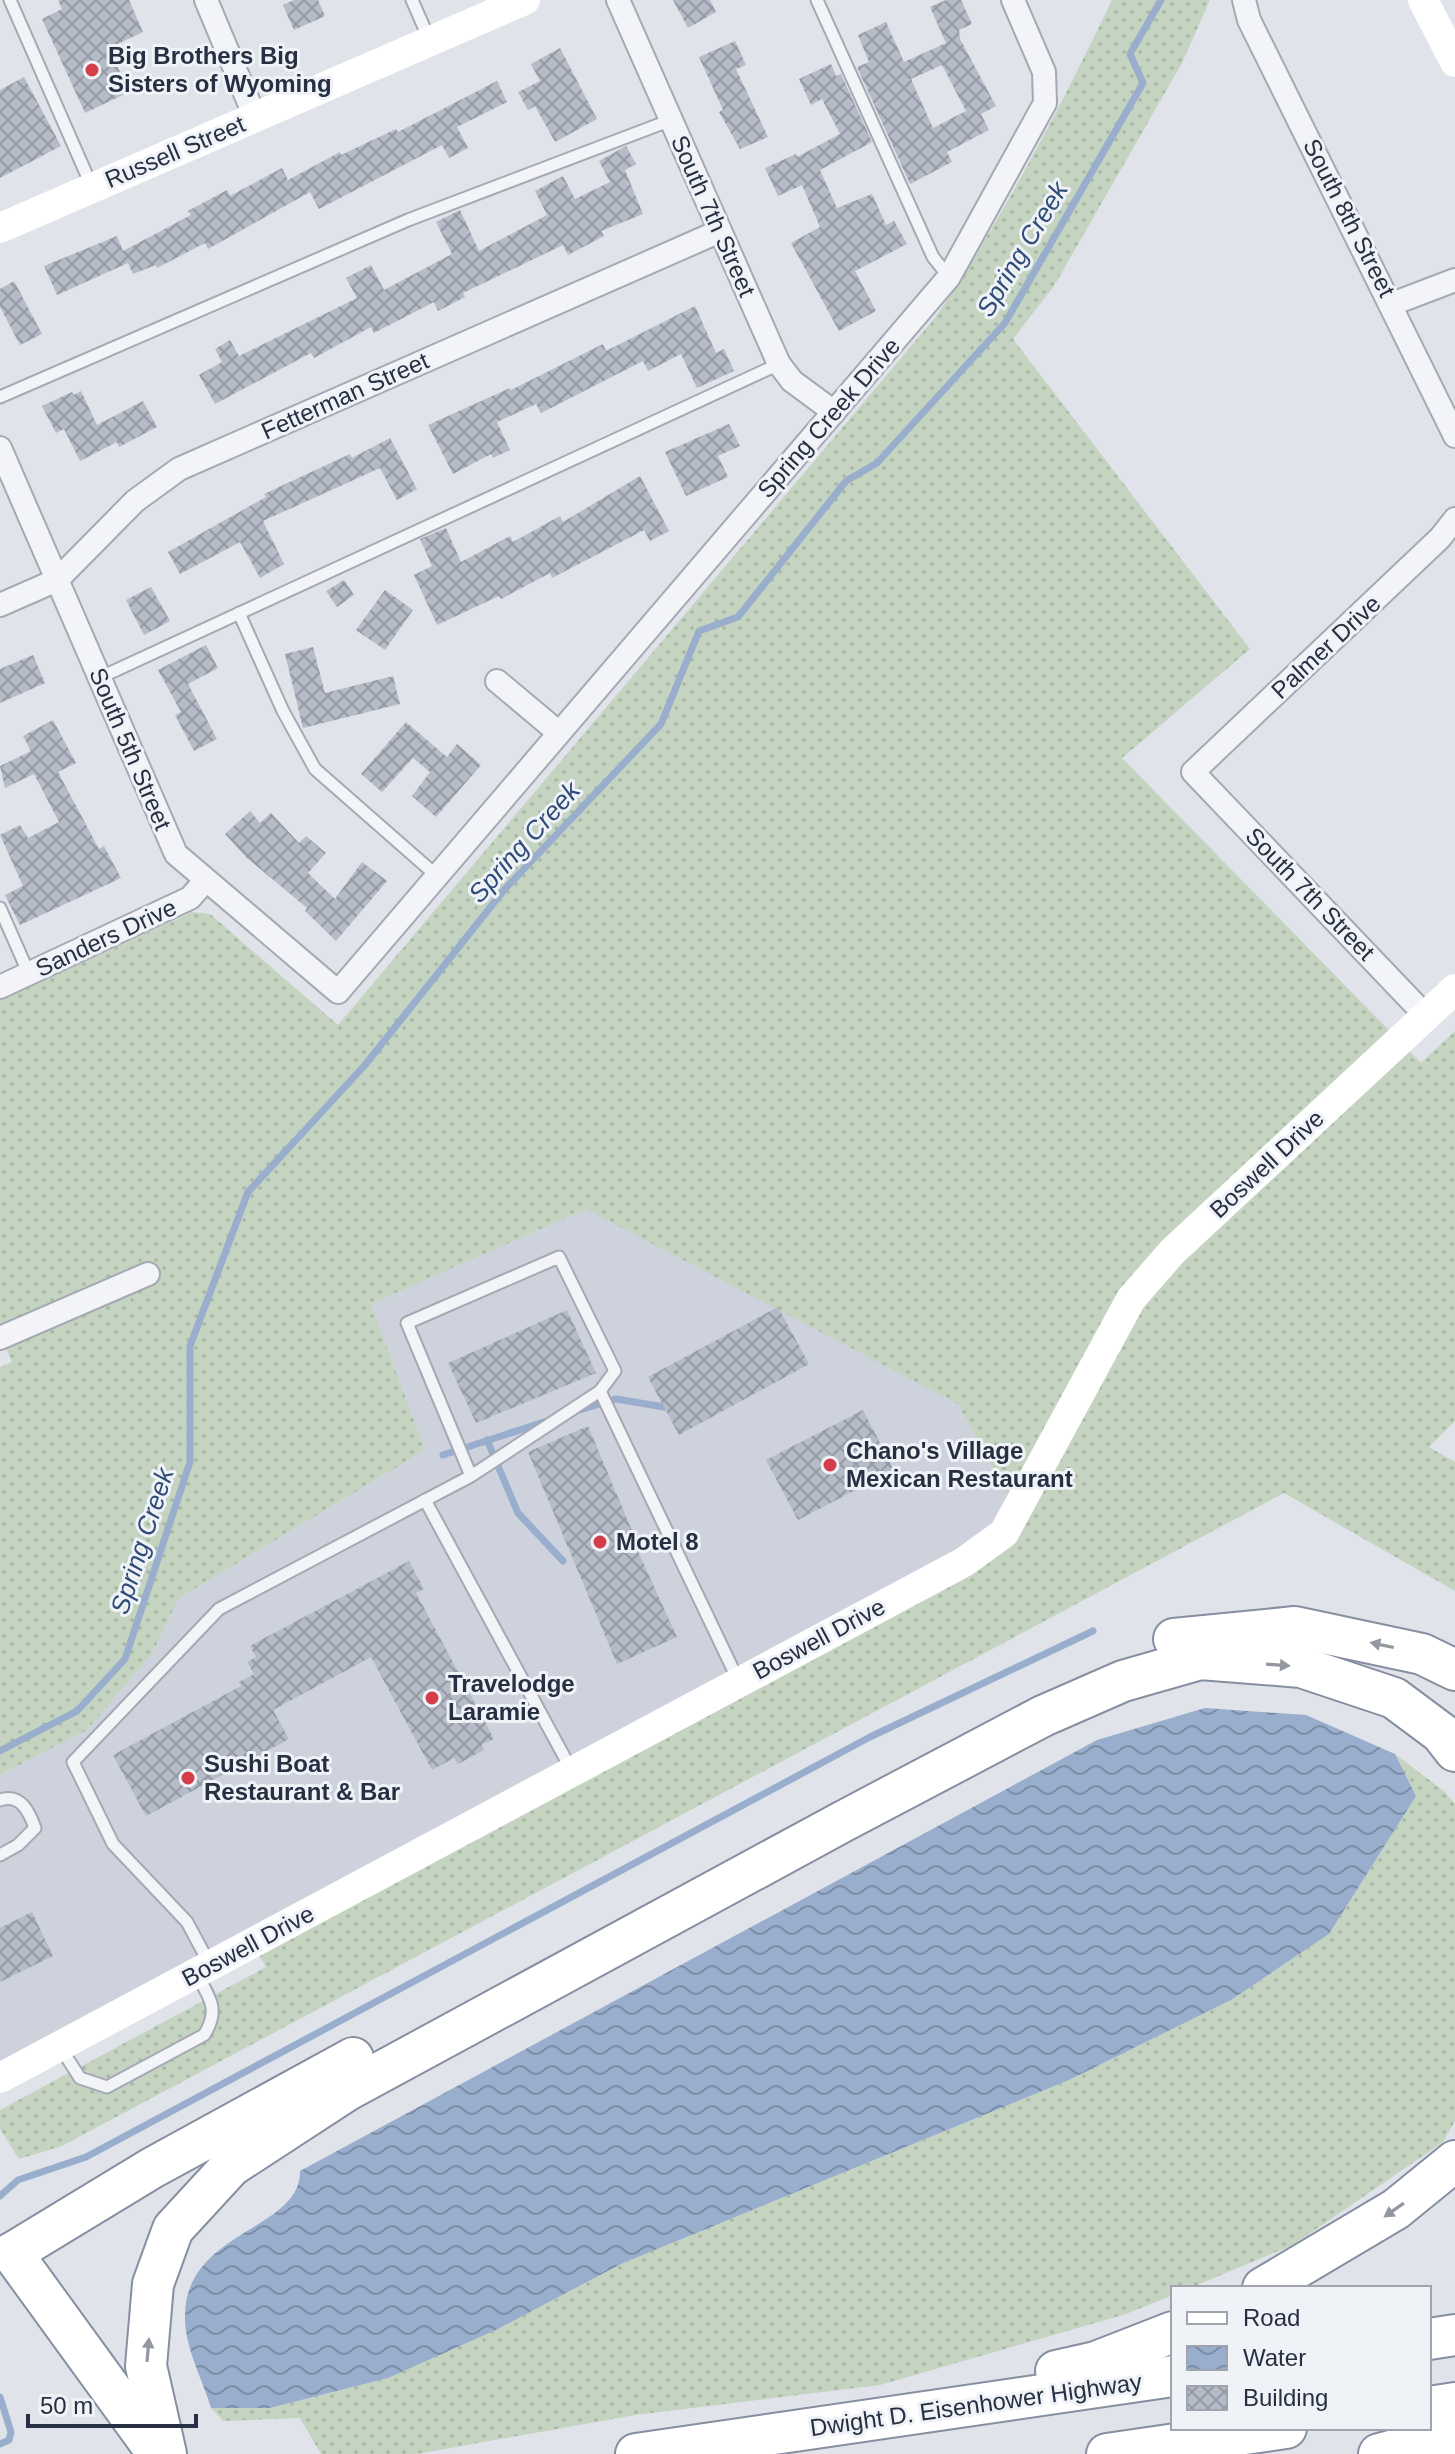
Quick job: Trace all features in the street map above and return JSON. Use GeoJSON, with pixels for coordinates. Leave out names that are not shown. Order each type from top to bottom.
{"type":"FeatureCollection","features":[{"type":"Feature","properties":{"kind":"highway"},"geometry":{"type":"LineString","coordinates":[[12,2253],[152,2168],[320,2076],[1016,1700],[1101,1661],[1180,1637],[1295,1627],[1422,1654],[1455,1670]]}},
{"type":"Feature","properties":{"kind":"highway"},"geometry":{"type":"LineString","coordinates":[[12,2253],[63,2233],[346,2091],[842,1822],[1043,1716],[1123,1681],[1200,1659],[1301,1667],[1394,1698],[1441,1733],[1455,1751]]}},
{"type":"Feature","properties":{"kind":"highway"},"geometry":{"type":"LineString","coordinates":[[166,2454],[146,2366],[153,2284],[173,2229],[231,2166],[346,2091]]}},
{"type":"Feature","properties":{"kind":"highway"},"geometry":{"type":"LineString","coordinates":[[1266,2286],[1396,2209],[1455,2161]]}},
{"type":"Feature","properties":{"kind":"highway"},"geometry":{"type":"LineString","coordinates":[[12,2253],[158,2454]]}},
{"type":"Feature","properties":{"kind":"highway"},"geometry":{"type":"LineString","coordinates":[[728,2441],[912,2405],[1096,2362],[1171,2333]]}},
{"type":"Feature","properties":{"kind":"highway"},"geometry":{"type":"LineString","coordinates":[[1431,2339],[1455,2335]]}},
{"type":"Feature","properties":{"kind":"highway","name":"Dwight D. Eisenhower Highway"},"geometry":{"type":"LineString","coordinates":[[636,2454],[1171,2376]]}},
{"type":"Feature","properties":{"kind":"highway"},"geometry":{"type":"LineString","coordinates":[[1431,2407],[1455,2403]]}},
{"type":"Feature","properties":{"kind":"highway"},"geometry":{"type":"LineString","coordinates":[[1107,2454],[1272,2430]]}},
{"type":"Feature","properties":{"kind":"highway"},"geometry":{"type":"LineString","coordinates":[[1379,2454],[1455,2434]]}},
{"type":"Feature","properties":{"kind":"street"},"geometry":{"type":"LineString","coordinates":[[206,0],[255,117]]}},
{"type":"Feature","properties":{"kind":"street","name":"Russell Street"},"geometry":{"type":"LineString","coordinates":[[0,228],[525,0]]}},
{"type":"Feature","properties":{"kind":"street","name":"South 7th Street"},"geometry":{"type":"LineString","coordinates":[[618,0],[779,364],[792,381],[834,412]]}},
{"type":"Feature","properties":{"kind":"street","name":"Spring Creek Drive"},"geometry":{"type":"LineString","coordinates":[[338,992],[949,277],[1045,103],[1044,72],[1013,0]]}},
{"type":"Feature","properties":{"kind":"street","name":"South 8th Street"},"geometry":{"type":"LineString","coordinates":[[1244,0],[1249,20],[1455,436]]}},
{"type":"Feature","properties":{"kind":"street"},"geometry":{"type":"LineString","coordinates":[[1423,0],[1455,62]]}},
{"type":"Feature","properties":{"kind":"street","name":"Fetterman Street"},"geometry":{"type":"LineString","coordinates":[[0,605],[57,580],[135,501],[179,469],[720,231]]}},
{"type":"Feature","properties":{"kind":"street"},"geometry":{"type":"LineString","coordinates":[[1392,304],[1455,280]]}},
{"type":"Feature","properties":{"kind":"street","name":"South 5th Street"},"geometry":{"type":"LineString","coordinates":[[0,448],[176,854],[338,992]]}},
{"type":"Feature","properties":{"kind":"street","name":"Palmer Drive"},"geometry":{"type":"LineString","coordinates":[[1193,772],[1440,538],[1455,519]]}},
{"type":"Feature","properties":{"kind":"street"},"geometry":{"type":"LineString","coordinates":[[497,681],[559,733]]}},
{"type":"Feature","properties":{"kind":"street","name":"South 7th Street"},"geometry":{"type":"LineString","coordinates":[[1193,772],[1426,1016]]}},
{"type":"Feature","properties":{"kind":"street","name":"Sanders Drive"},"geometry":{"type":"LineString","coordinates":[[0,987],[190,898],[206,880]]}},
{"type":"Feature","properties":{"kind":"street","name":"Boswell Drive"},"geometry":{"type":"LineString","coordinates":[[0,2078],[964,1562],[1004,1533],[1131,1299],[1172,1252],[1455,989]]}},
{"type":"Feature","properties":{"kind":"street"},"geometry":{"type":"LineString","coordinates":[[0,1338],[148,1274]]}},
{"type":"Feature","properties":{"kind":"lane"},"geometry":{"type":"LineString","coordinates":[[10,0],[93,188]]}},
{"type":"Feature","properties":{"kind":"lane"},"geometry":{"type":"LineString","coordinates":[[412,0],[431,41]]}},
{"type":"Feature","properties":{"kind":"lane"},"geometry":{"type":"LineString","coordinates":[[817,0],[933,257],[949,277]]}},
{"type":"Feature","properties":{"kind":"lane"},"geometry":{"type":"LineString","coordinates":[[0,397],[408,220],[671,120]]}},
{"type":"Feature","properties":{"kind":"lane"},"geometry":{"type":"LineString","coordinates":[[99,678],[779,364]]}},
{"type":"Feature","properties":{"kind":"lane"},"geometry":{"type":"LineString","coordinates":[[239,613],[283,711],[315,769],[437,876]]}},
{"type":"Feature","properties":{"kind":"lane"},"geometry":{"type":"LineString","coordinates":[[0,908],[29,974]]}},
{"type":"Feature","properties":{"kind":"lane"},"geometry":{"type":"LineString","coordinates":[[60,2047],[80,2078],[107,2087],[204,2035],[213,2021],[214,2006],[187,1922],[113,1844],[73,1762],[219,1609],[471,1476],[600,1391],[615,1371],[559,1257],[407,1323],[471,1476]]}},
{"type":"Feature","properties":{"kind":"lane"},"geometry":{"type":"LineString","coordinates":[[600,1391],[739,1682]]}},
{"type":"Feature","properties":{"kind":"lane"},"geometry":{"type":"LineString","coordinates":[[425,1500],[573,1771]]}},
{"type":"Feature","properties":{"kind":"lane"},"geometry":{"type":"LineString","coordinates":[[0,1800],[15,1799],[23,1804],[35,1828],[18,1845],[0,1855]]}},
{"type":"Feature","properties":{"kind":"shaded area"},"geometry":{"type":"Polygon","coordinates":[[[586,1209],[727,1277],[958,1404],[1016,1512],[1004,1533],[0,2078],[0,1775],[87,1730],[152,1654],[179,1598],[425,1450],[371,1304],[586,1209]]]}},
{"type":"Feature","properties":{"kind":"green space"},"geometry":{"type":"Polygon","coordinates":[[[1112,0],[1210,0],[1182,63],[1054,286],[1013,339],[1250,649],[1122,758],[1421,1063],[1455,1031],[1455,1421],[1429,1447],[1455,1462],[1455,1591],[1284,1493],[62,2146],[19,2159],[0,2129],[0,2110],[266,1967],[252,1943],[964,1562],[1016,1512],[958,1404],[586,1209],[371,1304],[425,1450],[179,1598],[152,1654],[87,1730],[0,1775],[0,1367],[12,1362],[0,1334],[0,1001],[192,912],[210,914],[338,1025],[935,318],[984,242],[1029,163],[1112,0]]]}},
{"type":"Feature","properties":{"kind":"green space"},"geometry":{"type":"Polygon","coordinates":[[[1395,1754],[1445,1792],[1455,1804],[1455,2121],[1443,2142],[1293,2245],[1195,2286],[1171,2286],[1171,2296],[1126,2314],[880,2385],[635,2415],[417,2454],[321,2454],[300,2418],[223,2421],[211,2408],[270,2408],[388,2378],[496,2330],[621,2264],[1069,2080],[1231,2000],[1329,1934],[1416,1796],[1395,1754]]]}},
{"type":"Feature","properties":{"kind":"water"},"geometry":{"type":"Polygon","coordinates":[[[1205,1708],[1306,1715],[1395,1754],[1416,1796],[1329,1934],[1231,2000],[1069,2080],[621,2264],[496,2330],[388,2378],[270,2408],[211,2408],[187,2337],[186,2302],[196,2275],[214,2254],[280,2209],[295,2192],[300,2171],[1097,1740],[1205,1708]]]}},
{"type":"Feature","properties":{"kind":"building","name":"Big Brothers Big Sisters of Wyoming"},"geometry":{"type":"Polygon","coordinates":[[[58,0],[129,0],[143,32],[109,48],[129,92],[85,113],[42,19],[62,9],[58,0]]]}},
{"type":"Feature","properties":{"kind":"building"},"geometry":{"type":"Polygon","coordinates":[[[294,0],[318,0],[325,16],[294,30],[283,5],[294,0]]]}},
{"type":"Feature","properties":{"kind":"building"},"geometry":{"type":"Polygon","coordinates":[[[673,0],[710,0],[716,12],[688,28],[673,0]]]}},
{"type":"Feature","properties":{"kind":"building"},"geometry":{"type":"Polygon","coordinates":[[[946,0],[961,0],[972,24],[959,30],[960,39],[996,106],[981,114],[989,130],[947,152],[952,162],[910,184],[857,67],[869,62],[858,35],[886,22],[904,62],[946,43],[930,7],[946,0]],[[942,65],[911,79],[933,128],[966,111],[942,65]]]}},
{"type":"Feature","properties":{"kind":"building"},"geometry":{"type":"Polygon","coordinates":[[[735,41],[746,65],[736,69],[768,137],[740,149],[719,112],[723,110],[699,57],[735,41]]]}},
{"type":"Feature","properties":{"kind":"building"},"geometry":{"type":"Polygon","coordinates":[[[560,48],[597,119],[555,142],[535,106],[528,110],[518,92],[540,81],[531,64],[560,48]]]}},
{"type":"Feature","properties":{"kind":"building"},"geometry":{"type":"Polygon","coordinates":[[[831,64],[836,76],[841,74],[872,142],[820,170],[837,208],[872,194],[886,225],[894,221],[907,244],[855,271],[876,311],[839,331],[791,243],[820,227],[802,185],[778,196],[765,168],[796,154],[797,157],[840,134],[822,99],[811,105],[799,79],[831,64]]]}},
{"type":"Feature","properties":{"kind":"building"},"geometry":{"type":"Polygon","coordinates":[[[24,77],[61,146],[0,178],[0,90],[24,77]]]}},
{"type":"Feature","properties":{"kind":"building"},"geometry":{"type":"Polygon","coordinates":[[[497,81],[507,102],[457,127],[468,148],[449,158],[442,145],[319,209],[310,192],[208,249],[205,243],[157,268],[156,265],[133,274],[128,263],[57,295],[44,266],[117,236],[123,251],[191,215],[188,211],[227,190],[230,196],[282,168],[288,180],[340,152],[341,155],[396,129],[398,132],[497,81]]]}},
{"type":"Feature","properties":{"kind":"building"},"geometry":{"type":"Polygon","coordinates":[[[626,146],[636,164],[625,170],[643,214],[601,231],[604,236],[568,255],[563,245],[463,293],[465,297],[438,311],[434,302],[374,333],[371,327],[314,358],[311,353],[215,404],[199,375],[222,362],[215,349],[230,340],[239,356],[357,298],[346,278],[371,265],[384,290],[452,254],[436,222],[460,210],[479,251],[547,215],[535,191],[563,176],[575,199],[610,182],[599,161],[626,146]]]}},
{"type":"Feature","properties":{"kind":"building"},"geometry":{"type":"Polygon","coordinates":[[[14,281],[42,334],[20,345],[0,307],[0,289],[14,281]]]}},
{"type":"Feature","properties":{"kind":"building"},"geometry":{"type":"Polygon","coordinates":[[[695,306],[716,353],[724,349],[734,371],[697,388],[681,354],[648,371],[643,361],[541,413],[536,404],[497,422],[510,450],[493,458],[491,454],[453,474],[428,425],[511,390],[603,344],[606,351],[695,306]]]}},
{"type":"Feature","properties":{"kind":"building"},"geometry":{"type":"Polygon","coordinates":[[[81,391],[97,425],[143,401],[157,427],[119,447],[117,442],[80,461],[64,429],[56,433],[42,406],[81,391]]]}},
{"type":"Feature","properties":{"kind":"building"},"geometry":{"type":"Polygon","coordinates":[[[729,424],[740,446],[718,456],[728,477],[686,496],[665,452],[729,424]]]}},
{"type":"Feature","properties":{"kind":"building"},"geometry":{"type":"Polygon","coordinates":[[[390,438],[417,489],[397,500],[380,468],[263,521],[284,564],[260,578],[240,542],[180,574],[168,552],[266,497],[264,494],[350,454],[352,458],[390,438]]]}},
{"type":"Feature","properties":{"kind":"building"},"geometry":{"type":"Polygon","coordinates":[[[640,476],[669,531],[650,541],[644,530],[552,578],[550,573],[501,599],[499,596],[437,625],[414,575],[432,566],[420,539],[446,528],[461,562],[510,536],[513,542],[560,516],[563,522],[640,476]]]}},
{"type":"Feature","properties":{"kind":"building"},"geometry":{"type":"Polygon","coordinates":[[[344,580],[354,595],[337,607],[326,591],[344,580]]]}},
{"type":"Feature","properties":{"kind":"building"},"geometry":{"type":"Polygon","coordinates":[[[151,587],[170,621],[144,635],[126,600],[151,587]]]}},
{"type":"Feature","properties":{"kind":"building"},"geometry":{"type":"Polygon","coordinates":[[[385,590],[413,610],[385,650],[356,630],[385,590]]]}},
{"type":"Feature","properties":{"kind":"building"},"geometry":{"type":"Polygon","coordinates":[[[206,645],[218,668],[188,684],[217,739],[194,751],[175,715],[181,712],[158,670],[206,645]]]}},
{"type":"Feature","properties":{"kind":"building"},"geometry":{"type":"Polygon","coordinates":[[[313,647],[325,693],[393,676],[400,704],[303,728],[285,654],[313,647]]]}},
{"type":"Feature","properties":{"kind":"building"},"geometry":{"type":"Polygon","coordinates":[[[33,655],[45,683],[0,703],[0,669],[33,655]]]}},
{"type":"Feature","properties":{"kind":"building"},"geometry":{"type":"Polygon","coordinates":[[[53,720],[76,763],[58,772],[99,849],[104,846],[121,878],[20,925],[5,895],[23,886],[0,835],[20,825],[28,838],[59,822],[34,774],[5,788],[0,766],[31,751],[23,736],[53,720]]]}},
{"type":"Feature","properties":{"kind":"building"},"geometry":{"type":"Polygon","coordinates":[[[406,722],[447,757],[457,744],[481,765],[436,817],[412,796],[430,772],[413,758],[382,792],[361,774],[406,722]]]}},
{"type":"Feature","properties":{"kind":"building"},"geometry":{"type":"Polygon","coordinates":[[[250,811],[260,823],[271,813],[299,843],[306,836],[326,853],[308,873],[335,899],[362,862],[387,881],[336,941],[305,911],[307,908],[247,858],[225,834],[250,811]]]}},
{"type":"Feature","properties":{"kind":"building"},"geometry":{"type":"Polygon","coordinates":[[[778,1307],[809,1364],[679,1435],[648,1377],[778,1307]]]}},
{"type":"Feature","properties":{"kind":"building"},"geometry":{"type":"Polygon","coordinates":[[[567,1310],[596,1373],[476,1423],[448,1363],[567,1310]]]}},
{"type":"Feature","properties":{"kind":"building","name":"Chano's Village Mexican Restaurant"},"geometry":{"type":"Polygon","coordinates":[[[863,1410],[894,1470],[798,1520],[766,1460],[863,1410]]]}},
{"type":"Feature","properties":{"kind":"building","name":"Motel 8"},"geometry":{"type":"Polygon","coordinates":[[[588,1426],[633,1533],[630,1534],[677,1637],[617,1664],[528,1452],[588,1426]]]}},
{"type":"Feature","properties":{"kind":"building","name":"Travelodge Laramie"},"geometry":{"type":"Polygon","coordinates":[[[409,1561],[424,1589],[416,1593],[494,1739],[481,1745],[484,1750],[458,1764],[454,1758],[432,1770],[371,1657],[273,1710],[289,1739],[146,1816],[113,1755],[241,1686],[239,1682],[254,1674],[247,1662],[256,1657],[250,1646],[409,1561]]]}},
{"type":"Feature","properties":{"kind":"building"},"geometry":{"type":"Polygon","coordinates":[[[32,1912],[53,1956],[0,1982],[0,1928],[32,1912]]]}},
{"type":"Feature","properties":{"kind":"waterway","name":"Spring Creek"},"geometry":{"type":"LineString","coordinates":[[0,1751],[77,1711],[125,1659],[190,1462],[190,1346],[248,1192],[365,1065],[504,890],[661,724],[699,631],[738,617],[846,481],[877,463],[1005,323],[1143,83],[1130,54],[1161,0]]}},
{"type":"Feature","properties":{"kind":"waterway"},"geometry":{"type":"LineString","coordinates":[[573,1412],[616,1399],[664,1407]]}},
{"type":"Feature","properties":{"kind":"waterway"},"geometry":{"type":"LineString","coordinates":[[443,1455],[550,1420]]}},
{"type":"Feature","properties":{"kind":"waterway"},"geometry":{"type":"LineString","coordinates":[[487,1440],[518,1513],[563,1561]]}},
{"type":"Feature","properties":{"kind":"waterway"},"geometry":{"type":"LineString","coordinates":[[0,2196],[18,2180],[86,2157],[870,1737],[1093,1631]]}},
{"type":"Feature","properties":{"kind":"waterway"},"geometry":{"type":"LineString","coordinates":[[0,2397],[11,2432],[9,2440],[0,2444]]}},
{"type":"Feature","properties":{"kind":"place","name":"Big Brothers Big Sisters of Wyoming"},"geometry":{"type":"Point","coordinates":[92,70]}},
{"type":"Feature","properties":{"kind":"place","name":"Chano's Village Mexican Restaurant"},"geometry":{"type":"Point","coordinates":[830,1465]}},
{"type":"Feature","properties":{"kind":"place","name":"Motel 8"},"geometry":{"type":"Point","coordinates":[600,1542]}},
{"type":"Feature","properties":{"kind":"place","name":"Travelodge Laramie"},"geometry":{"type":"Point","coordinates":[432,1698]}},
{"type":"Feature","properties":{"kind":"place","name":"Sushi Boat Restaurant & Bar"},"geometry":{"type":"Point","coordinates":[188,1778]}}]}
